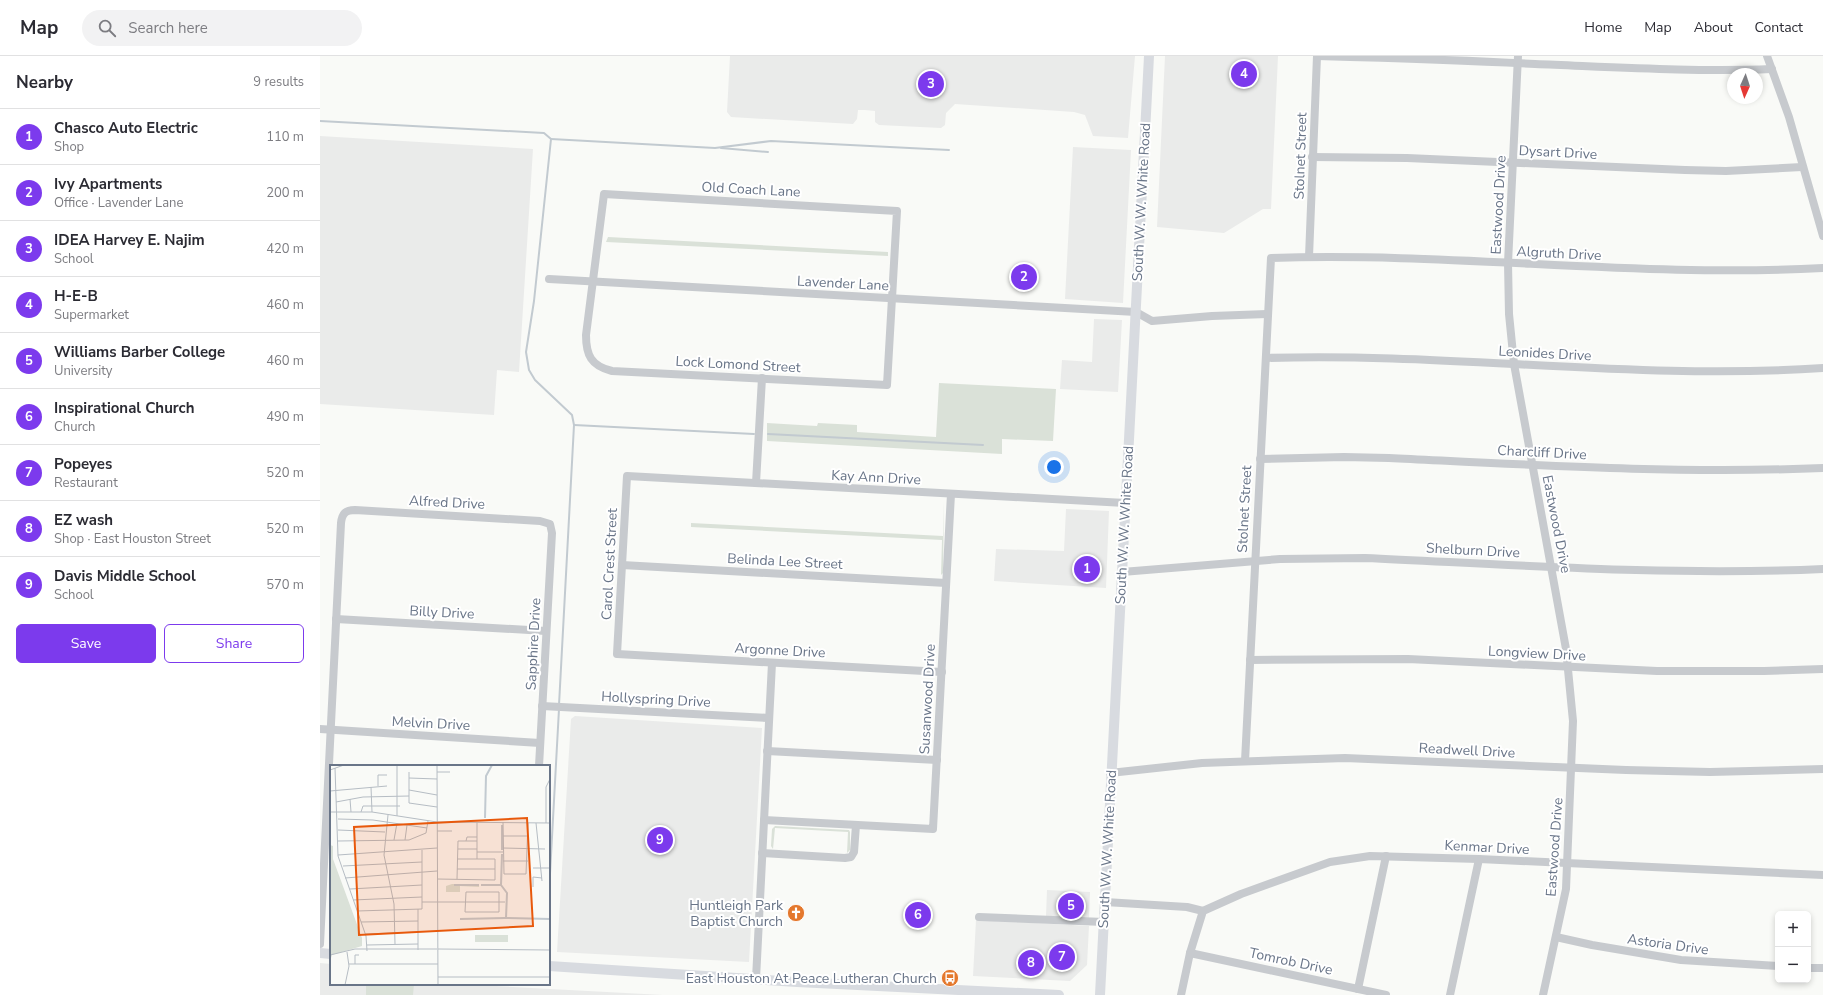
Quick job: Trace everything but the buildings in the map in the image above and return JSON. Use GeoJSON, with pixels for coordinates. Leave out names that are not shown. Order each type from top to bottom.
{"type":"FeatureCollection","features":[{"type":"Feature","properties":{"kind":"main road","name":"South W. W. White Road"},"geometry":{"type":"LineString","coordinates":[[1100,995],[1110,773],[1149,56]]}},
{"type":"Feature","properties":{"kind":"main road"},"geometry":{"type":"LineString","coordinates":[[320,953],[330,954]]}},
{"type":"Feature","properties":{"kind":"main road"},"geometry":{"type":"LineString","coordinates":[[550,966],[756,979],[1059,995]]}},
{"type":"Feature","properties":{"kind":"street"},"geometry":{"type":"LineString","coordinates":[[1317,56],[1518,59],[1654,69],[1723,70],[1772,68]]}},
{"type":"Feature","properties":{"kind":"street","name":"Stolnet Street"},"geometry":{"type":"LineString","coordinates":[[1310,257],[1312,157],[1317,56]]}},
{"type":"Feature","properties":{"kind":"street"},"geometry":{"type":"LineString","coordinates":[[1767,56],[1789,117],[1802,167],[1823,236]]}},
{"type":"Feature","properties":{"kind":"street","name":"Eastwood Drive"},"geometry":{"type":"LineString","coordinates":[[1518,59],[1508,263],[1509,314],[1514,364],[1552,566],[1569,668],[1573,720],[1565,899],[1543,995]]}},
{"type":"Feature","properties":{"kind":"street","name":"Dysart Drive"},"geometry":{"type":"LineString","coordinates":[[1312,157],[1514,162],[1726,171],[1802,167]]}},
{"type":"Feature","properties":{"kind":"street","name":"Old Coach Lane"},"geometry":{"type":"LineString","coordinates":[[593,282],[604,194],[897,211],[892,298]]}},
{"type":"Feature","properties":{"kind":"street","name":"Algruth Drive"},"geometry":{"type":"LineString","coordinates":[[1271,258],[1310,257],[1683,270],[1746,271],[1823,268]]}},
{"type":"Feature","properties":{"kind":"street","name":"Stolnet Street"},"geometry":{"type":"LineString","coordinates":[[1244,761],[1271,258]]}},
{"type":"Feature","properties":{"kind":"street","name":"Lavender Lane"},"geometry":{"type":"LineString","coordinates":[[549,279],[1136,312]]}},
{"type":"Feature","properties":{"kind":"street","name":"Lock Lomond Street"},"geometry":{"type":"LineString","coordinates":[[593,282],[586,335],[587,354],[591,360],[605,369],[612,371],[887,385],[892,298]]}},
{"type":"Feature","properties":{"kind":"street"},"geometry":{"type":"LineString","coordinates":[[1136,312],[1152,321],[1212,316],[1267,314]]}},
{"type":"Feature","properties":{"kind":"street","name":"Leonides Drive"},"geometry":{"type":"LineString","coordinates":[[1266,358],[1338,357],[1652,370],[1719,371],[1823,368]]}},
{"type":"Feature","properties":{"kind":"street"},"geometry":{"type":"LineString","coordinates":[[756,483],[762,378]]}},
{"type":"Feature","properties":{"kind":"street","name":"Charcliff Drive"},"geometry":{"type":"LineString","coordinates":[[1260,459],[1344,457],[1664,471],[1753,471],[1823,468]]}},
{"type":"Feature","properties":{"kind":"street","name":"Kay Ann Drive"},"geometry":{"type":"LineString","coordinates":[[627,476],[1125,503]]}},
{"type":"Feature","properties":{"kind":"street","name":"Carol Crest Street"},"geometry":{"type":"LineString","coordinates":[[617,654],[627,476]]}},
{"type":"Feature","properties":{"kind":"street","name":"Susanwood Drive"},"geometry":{"type":"LineString","coordinates":[[764,820],[933,829],[951,494]]}},
{"type":"Feature","properties":{"kind":"street","name":"Alfred Drive"},"geometry":{"type":"LineString","coordinates":[[336,619],[341,523],[343,514],[346,512],[355,510],[540,521],[550,524]]}},
{"type":"Feature","properties":{"kind":"street","name":"Sapphire Drive"},"geometry":{"type":"LineString","coordinates":[[539,765],[552,533],[550,524]]}},
{"type":"Feature","properties":{"kind":"street","name":"Shelburn Drive"},"geometry":{"type":"LineString","coordinates":[[1122,572],[1255,560],[1365,558],[1701,572],[1823,569]]}},
{"type":"Feature","properties":{"kind":"street","name":"Belinda Lee Street"},"geometry":{"type":"LineString","coordinates":[[622,565],[946,583]]}},
{"type":"Feature","properties":{"kind":"street"},"geometry":{"type":"LineString","coordinates":[[330,765],[336,619]]}},
{"type":"Feature","properties":{"kind":"street","name":"Billy Drive"},"geometry":{"type":"LineString","coordinates":[[336,619],[546,631]]}},
{"type":"Feature","properties":{"kind":"street","name":"Argonne Drive"},"geometry":{"type":"LineString","coordinates":[[617,654],[942,672]]}},
{"type":"Feature","properties":{"kind":"street","name":"Longview Drive"},"geometry":{"type":"LineString","coordinates":[[1250,660],[1408,659],[1569,668],[1708,672],[1823,669]]}},
{"type":"Feature","properties":{"kind":"street"},"geometry":{"type":"LineString","coordinates":[[756,979],[772,662]]}},
{"type":"Feature","properties":{"kind":"street","name":"Hollyspring Drive"},"geometry":{"type":"LineString","coordinates":[[542,706],[769,718]]}},
{"type":"Feature","properties":{"kind":"street","name":"Melvin Drive"},"geometry":{"type":"LineString","coordinates":[[320,729],[540,743]]}},
{"type":"Feature","properties":{"kind":"street"},"geometry":{"type":"LineString","coordinates":[[767,751],[937,760]]}},
{"type":"Feature","properties":{"kind":"street","name":"Readwell Drive"},"geometry":{"type":"LineString","coordinates":[[1110,773],[1169,765],[1344,758],[1572,768],[1710,772],[1823,769]]}},
{"type":"Feature","properties":{"kind":"street"},"geometry":{"type":"LineString","coordinates":[[320,944],[328,840],[330,767]]}},
{"type":"Feature","properties":{"kind":"street"},"geometry":{"type":"LineString","coordinates":[[762,853],[845,858],[851,857],[854,852],[856,825]]}},
{"type":"Feature","properties":{"kind":"street"},"geometry":{"type":"LineString","coordinates":[[1358,989],[1386,856]]}},
{"type":"Feature","properties":{"kind":"street","name":"Kenmar Drive"},"geometry":{"type":"LineString","coordinates":[[1203,911],[1241,894],[1330,862],[1355,857],[1386,856],[1479,859],[1823,875]]}},
{"type":"Feature","properties":{"kind":"street"},"geometry":{"type":"LineString","coordinates":[[1450,995],[1479,859]]}},
{"type":"Feature","properties":{"kind":"street"},"geometry":{"type":"LineString","coordinates":[[1105,902],[1187,907],[1203,911],[1190,953],[1181,995]]}},
{"type":"Feature","properties":{"kind":"street"},"geometry":{"type":"LineString","coordinates":[[979,917],[1104,922]]}},
{"type":"Feature","properties":{"kind":"street","name":"Astoria Drive"},"geometry":{"type":"LineString","coordinates":[[1556,937],[1600,947],[1681,960],[1775,966]]}},
{"type":"Feature","properties":{"kind":"street","name":"Tomrob Drive"},"geometry":{"type":"LineString","coordinates":[[1190,953],[1386,995]]}},
{"type":"Feature","properties":{"kind":"street"},"geometry":{"type":"LineString","coordinates":[[1811,968],[1823,968]]}},
{"type":"Feature","properties":{"kind":"shaded area"},"geometry":{"type":"Polygon","coordinates":[[[730,56],[1135,56],[1128,138],[1093,136],[1085,115],[1074,112],[955,104],[946,113],[945,125],[941,128],[879,125],[875,122],[875,111],[865,110],[858,110],[857,119],[853,124],[731,117],[727,112],[730,56]]]}},
{"type":"Feature","properties":{"kind":"shaded area"},"geometry":{"type":"Polygon","coordinates":[[[1165,56],[1278,56],[1271,209],[1263,209],[1224,233],[1157,227],[1165,56]]]}},
{"type":"Feature","properties":{"kind":"shaded area"},"geometry":{"type":"Polygon","coordinates":[[[320,136],[533,149],[519,372],[497,370],[494,415],[320,404],[320,136]]]}},
{"type":"Feature","properties":{"kind":"shaded area"},"geometry":{"type":"Polygon","coordinates":[[[1073,147],[1131,150],[1123,303],[1065,299],[1073,147]]]}},
{"type":"Feature","properties":{"kind":"shaded area"},"geometry":{"type":"Polygon","coordinates":[[[608,237],[888,252],[888,256],[606,242],[608,237]]]}},
{"type":"Feature","properties":{"kind":"shaded area"},"geometry":{"type":"Polygon","coordinates":[[[1094,319],[1122,320],[1118,392],[1060,389],[1062,360],[1092,362],[1094,319]]]}},
{"type":"Feature","properties":{"kind":"shaded area"},"geometry":{"type":"Polygon","coordinates":[[[939,383],[1056,389],[1053,441],[1002,439],[1002,454],[767,441],[767,423],[817,426],[818,423],[857,425],[857,432],[936,437],[939,383]]]}},
{"type":"Feature","properties":{"kind":"shaded area"},"geometry":{"type":"Polygon","coordinates":[[[944,501],[943,573],[941,575],[942,540],[691,527],[691,523],[943,536],[944,501]]]}},
{"type":"Feature","properties":{"kind":"shaded area"},"geometry":{"type":"Polygon","coordinates":[[[1066,509],[1109,511],[1106,588],[994,581],[996,549],[1064,551],[1066,509]]]}},
{"type":"Feature","properties":{"kind":"shaded area"},"geometry":{"type":"Polygon","coordinates":[[[575,716],[762,728],[749,962],[557,952],[571,719],[575,716]]]}},
{"type":"Feature","properties":{"kind":"shaded area"},"geometry":{"type":"Polygon","coordinates":[[[775,826],[849,830],[850,850],[847,853],[848,832],[775,828],[773,849],[771,846],[772,829],[775,826]]]}},
{"type":"Feature","properties":{"kind":"shaded area"},"geometry":{"type":"Polygon","coordinates":[[[1047,890],[1090,892],[1089,918],[1046,916],[1047,890]]]}},
{"type":"Feature","properties":{"kind":"shaded area"},"geometry":{"type":"Polygon","coordinates":[[[976,920],[1089,926],[1087,965],[1070,981],[973,976],[976,920]]]}},
{"type":"Feature","properties":{"kind":"shaded area"},"geometry":{"type":"Polygon","coordinates":[[[320,963],[330,964],[330,985],[477,985],[663,995],[320,995],[320,963]]]}},
{"type":"Feature","properties":{"kind":"shaded area"},"geometry":{"type":"Polygon","coordinates":[[[366,985],[414,985],[413,995],[366,995],[366,985]]]}},
{"type":"Feature","properties":{"kind":"waterway"},"geometry":{"type":"LineString","coordinates":[[320,121],[544,133],[551,139],[534,301],[526,352],[529,370],[535,380],[572,415],[574,425],[559,705]]}},
{"type":"Feature","properties":{"kind":"waterway"},"geometry":{"type":"LineString","coordinates":[[551,139],[715,148],[771,141],[949,150]]}},
{"type":"Feature","properties":{"kind":"waterway"},"geometry":{"type":"LineString","coordinates":[[721,148],[768,152]]}},
{"type":"Feature","properties":{"kind":"waterway"},"geometry":{"type":"LineString","coordinates":[[574,425],[754,434]]}},
{"type":"Feature","properties":{"kind":"waterway"},"geometry":{"type":"LineString","coordinates":[[768,434],[983,445]]}},
{"type":"Feature","properties":{"kind":"waterway"},"geometry":{"type":"LineString","coordinates":[[550,874],[559,709]]}},
{"type":"Feature","properties":{"kind":"place","name":"H-E-B"},"geometry":{"type":"Point","coordinates":[1244,74]}},
{"type":"Feature","properties":{"kind":"place","name":"IDEA Harvey E. Najim"},"geometry":{"type":"Point","coordinates":[931,84]}},
{"type":"Feature","properties":{"kind":"place","name":"Ivy Apartments"},"geometry":{"type":"Point","coordinates":[1024,277]}},
{"type":"Feature","properties":{"kind":"place","name":"Chasco Auto Electric"},"geometry":{"type":"Point","coordinates":[1087,569]}},
{"type":"Feature","properties":{"kind":"place","name":"Davis Middle School"},"geometry":{"type":"Point","coordinates":[660,840]}},
{"type":"Feature","properties":{"kind":"place","name":"Williams Barber College"},"geometry":{"type":"Point","coordinates":[1071,906]}},
{"type":"Feature","properties":{"kind":"place","name":"Huntleigh Park Baptist Church"},"geometry":{"type":"Point","coordinates":[796,913]}},
{"type":"Feature","properties":{"kind":"place","name":"Inspirational Church"},"geometry":{"type":"Point","coordinates":[918,915]}},
{"type":"Feature","properties":{"kind":"place","name":"Popeyes"},"geometry":{"type":"Point","coordinates":[1062,957]}},
{"type":"Feature","properties":{"kind":"place","name":"EZ wash"},"geometry":{"type":"Point","coordinates":[1031,963]}},
{"type":"Feature","properties":{"kind":"place","name":"East Houston At Peace Lutheran Church"},"geometry":{"type":"Point","coordinates":[950,978]}}]}
